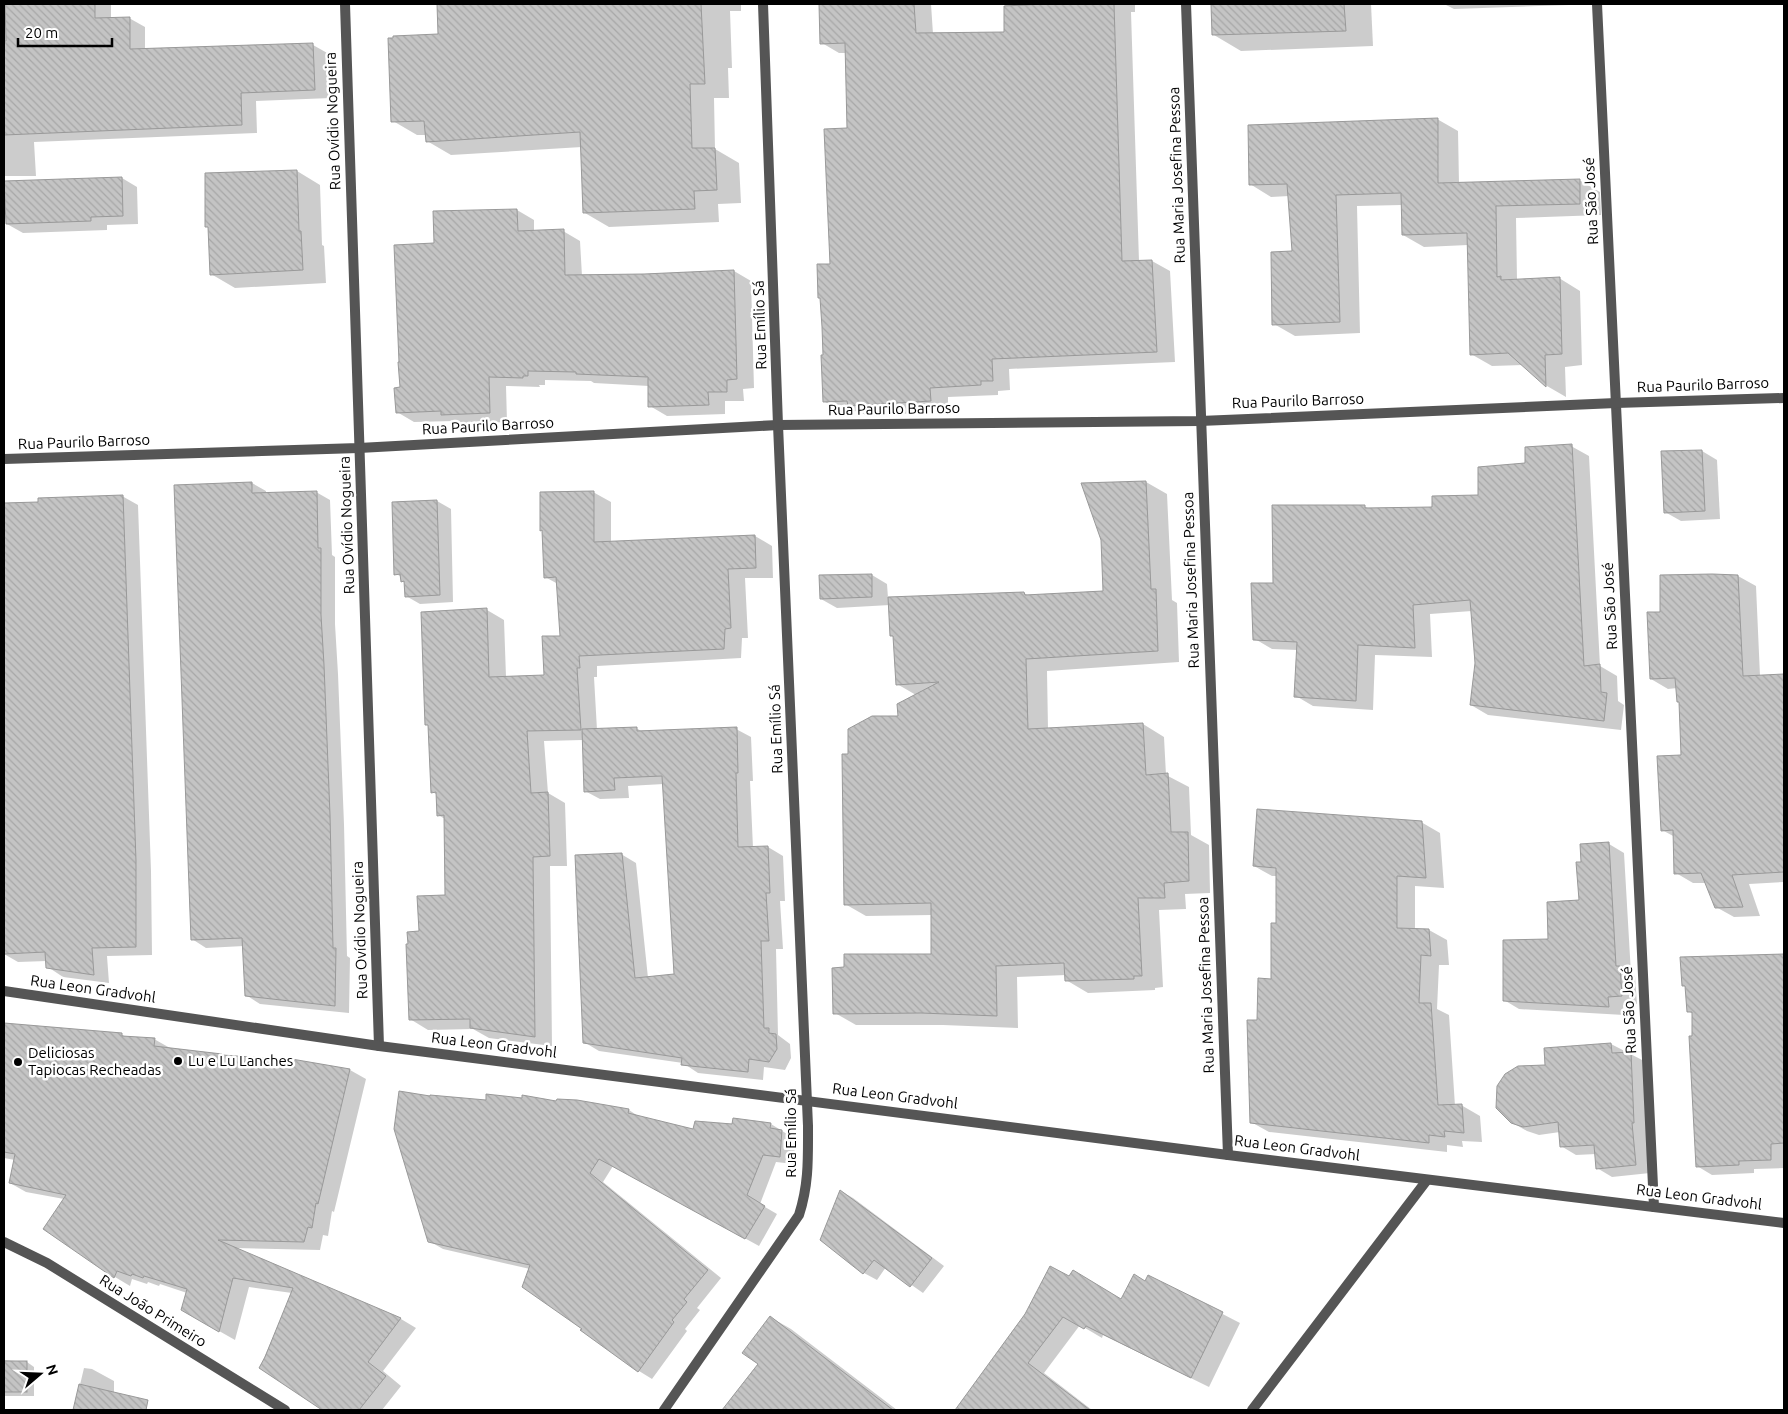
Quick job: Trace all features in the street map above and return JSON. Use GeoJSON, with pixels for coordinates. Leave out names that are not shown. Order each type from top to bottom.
{"type":"FeatureCollection","features":[{"type":"Feature","properties":{"kind":"street","name":"Rua Ovídio Nogueira"},"geometry":{"type":"LineString","coordinates":[[344,4],[379,1046]]}},
{"type":"Feature","properties":{"kind":"street","name":"Rua Emílio Sá"},"geometry":{"type":"LineString","coordinates":[[664,1410],[799,1215],[806,1195],[808,1176],[807,1100],[778,425],[763,4]]}},
{"type":"Feature","properties":{"kind":"street","name":"Rua Maria Josefina Pessoa"},"geometry":{"type":"LineString","coordinates":[[1186,4],[1228,1155]]}},
{"type":"Feature","properties":{"kind":"street","name":"Rua São José"},"geometry":{"type":"LineString","coordinates":[[1597,4],[1654,1207]]}},
{"type":"Feature","properties":{"kind":"street","name":"Rua Paurilo Barroso"},"geometry":{"type":"LineString","coordinates":[[4,459],[359,448],[778,425],[1200,421],[1616,403],[1784,398]]}},
{"type":"Feature","properties":{"kind":"street","name":"Rua Leon Gradvohl"},"geometry":{"type":"LineString","coordinates":[[4,991],[379,1046],[1228,1155],[1784,1223]]}},
{"type":"Feature","properties":{"kind":"street"},"geometry":{"type":"LineString","coordinates":[[1252,1410],[1427,1180]]}},
{"type":"Feature","properties":{"kind":"street","name":"Rua João Primeiro"},"geometry":{"type":"LineString","coordinates":[[4,1242],[47,1263],[285,1410]]}},
{"type":"Feature","properties":{"kind":"building"},"geometry":{"type":"Polygon","coordinates":[[[5,4],[95,4],[95,18],[130,17],[130,49],[313,43],[315,90],[241,93],[242,125],[4,135],[5,4]]]}},
{"type":"Feature","properties":{"kind":"building"},"geometry":{"type":"Polygon","coordinates":[[[437,4],[701,4],[705,84],[690,84],[692,148],[715,148],[717,190],[694,191],[695,209],[583,213],[580,132],[426,142],[424,121],[391,122],[388,38],[393,38],[393,36],[438,34],[437,4]]]}},
{"type":"Feature","properties":{"kind":"building"},"geometry":{"type":"Polygon","coordinates":[[[819,4],[914,4],[916,33],[1004,32],[1004,6],[1114,4],[1122,261],[1152,260],[1157,352],[992,359],[993,381],[981,381],[981,385],[930,388],[931,401],[848,406],[847,401],[823,402],[822,327],[820,298],[818,298],[817,264],[830,264],[824,129],[847,128],[845,43],[820,44],[819,4]]]}},
{"type":"Feature","properties":{"kind":"building"},"geometry":{"type":"Polygon","coordinates":[[[1211,4],[1344,4],[1346,31],[1212,35],[1211,4]]]}},
{"type":"Feature","properties":{"kind":"building"},"geometry":{"type":"Polygon","coordinates":[[[1438,118],[1438,183],[1580,179],[1580,204],[1496,206],[1497,277],[1501,276],[1501,280],[1560,277],[1562,354],[1545,355],[1546,387],[1508,353],[1470,355],[1467,233],[1402,235],[1401,193],[1336,195],[1340,322],[1272,325],[1271,252],[1292,251],[1287,184],[1249,185],[1248,125],[1438,118]]]}},
{"type":"Feature","properties":{"kind":"building"},"geometry":{"type":"Polygon","coordinates":[[[297,170],[299,231],[301,231],[303,270],[210,275],[208,227],[205,227],[205,173],[297,170]]]}},
{"type":"Feature","properties":{"kind":"building"},"geometry":{"type":"Polygon","coordinates":[[[122,177],[123,216],[91,217],[91,221],[6,224],[4,181],[122,177]]]}},
{"type":"Feature","properties":{"kind":"building"},"geometry":{"type":"Polygon","coordinates":[[[517,209],[518,231],[564,229],[565,275],[734,270],[737,379],[727,380],[727,392],[708,392],[709,405],[648,407],[648,377],[528,371],[528,376],[523,376],[523,378],[489,377],[490,413],[441,415],[441,411],[396,413],[394,388],[400,387],[394,245],[434,243],[433,211],[517,209]]]}},
{"type":"Feature","properties":{"kind":"building"},"geometry":{"type":"Polygon","coordinates":[[[1572,444],[1584,666],[1600,664],[1601,692],[1607,693],[1604,721],[1470,705],[1475,663],[1470,600],[1413,605],[1415,648],[1358,645],[1356,701],[1294,697],[1297,642],[1253,640],[1251,583],[1273,583],[1272,505],[1365,505],[1365,508],[1432,507],[1432,496],[1478,495],[1478,467],[1525,463],[1525,447],[1572,444]]]}},
{"type":"Feature","properties":{"kind":"building"},"geometry":{"type":"Polygon","coordinates":[[[1702,450],[1705,511],[1664,513],[1661,451],[1702,450]]]}},
{"type":"Feature","properties":{"kind":"building"},"geometry":{"type":"Polygon","coordinates":[[[1146,481],[1151,589],[1156,589],[1158,651],[1026,659],[1028,729],[1143,723],[1146,775],[1168,773],[1171,832],[1188,832],[1189,881],[1164,883],[1165,898],[1138,898],[1142,976],[1134,976],[1134,979],[1065,981],[1064,963],[996,966],[997,1016],[921,1013],[833,1014],[832,968],[844,967],[844,954],[931,954],[931,903],[844,905],[842,754],[848,754],[848,729],[872,716],[898,716],[897,704],[939,682],[896,685],[893,636],[890,636],[888,597],[1024,592],[1025,595],[1103,591],[1101,540],[1081,483],[1146,481]]]}},
{"type":"Feature","properties":{"kind":"building"},"geometry":{"type":"Polygon","coordinates":[[[252,482],[252,493],[317,491],[318,548],[321,548],[321,615],[330,815],[333,948],[336,948],[335,1006],[245,996],[242,938],[191,940],[174,485],[252,482]]]}},
{"type":"Feature","properties":{"kind":"building"},"geometry":{"type":"Polygon","coordinates":[[[594,491],[594,542],[755,535],[756,568],[728,569],[731,628],[725,629],[724,649],[579,656],[580,668],[577,668],[581,730],[527,731],[531,793],[548,792],[550,856],[533,857],[535,1037],[470,1028],[470,1019],[409,1020],[406,944],[408,944],[407,932],[419,931],[417,896],[445,895],[444,815],[437,816],[436,792],[431,793],[428,725],[425,725],[421,612],[487,608],[489,677],[544,675],[542,636],[560,636],[556,577],[544,578],[542,530],[540,531],[540,492],[594,491]]]}},
{"type":"Feature","properties":{"kind":"building"},"geometry":{"type":"Polygon","coordinates":[[[123,495],[136,861],[136,947],[92,948],[94,975],[46,968],[45,952],[4,954],[4,503],[38,502],[38,498],[123,495]]]}},
{"type":"Feature","properties":{"kind":"building"},"geometry":{"type":"Polygon","coordinates":[[[437,500],[440,595],[405,597],[404,581],[401,582],[400,574],[394,575],[392,502],[437,500]]]}},
{"type":"Feature","properties":{"kind":"building"},"geometry":{"type":"Polygon","coordinates":[[[872,574],[872,597],[820,599],[819,575],[872,574]]]}},
{"type":"Feature","properties":{"kind":"building"},"geometry":{"type":"Polygon","coordinates":[[[1660,575],[1738,575],[1743,676],[1784,674],[1784,872],[1732,875],[1743,907],[1715,908],[1701,873],[1674,874],[1673,830],[1661,831],[1657,756],[1681,755],[1679,702],[1677,702],[1675,678],[1650,679],[1647,612],[1660,612],[1660,575]]]}},
{"type":"Feature","properties":{"kind":"building"},"geometry":{"type":"Polygon","coordinates":[[[637,727],[637,731],[737,727],[738,847],[768,846],[770,893],[766,893],[769,941],[761,941],[764,1028],[769,1028],[769,1033],[776,1034],[777,1049],[769,1062],[749,1059],[748,1072],[681,1065],[682,1058],[583,1043],[575,855],[622,853],[635,978],[674,974],[662,776],[614,778],[615,790],[584,792],[582,729],[637,727]]]}},
{"type":"Feature","properties":{"kind":"building"},"geometry":{"type":"Polygon","coordinates":[[[1257,809],[1422,821],[1426,878],[1397,876],[1397,928],[1429,929],[1431,956],[1421,955],[1419,1003],[1431,1003],[1438,1105],[1462,1104],[1464,1133],[1444,1131],[1445,1137],[1429,1135],[1429,1143],[1250,1123],[1247,1020],[1257,1020],[1258,978],[1271,979],[1271,923],[1276,923],[1276,868],[1253,866],[1257,809]]]}},
{"type":"Feature","properties":{"kind":"building"},"geometry":{"type":"Polygon","coordinates":[[[1609,842],[1616,966],[1620,966],[1622,996],[1608,997],[1609,1007],[1503,1001],[1503,940],[1548,939],[1547,902],[1579,900],[1576,862],[1581,862],[1580,844],[1609,842]]]}},
{"type":"Feature","properties":{"kind":"building"},"geometry":{"type":"Polygon","coordinates":[[[1784,954],[1784,1143],[1771,1144],[1771,1160],[1739,1161],[1739,1165],[1696,1167],[1689,1036],[1692,1036],[1692,1012],[1687,1012],[1685,986],[1682,986],[1680,957],[1784,954]]]}},
{"type":"Feature","properties":{"kind":"building"},"geometry":{"type":"Polygon","coordinates":[[[4,1023],[122,1033],[122,1036],[155,1038],[154,1046],[222,1055],[280,1059],[280,1057],[350,1069],[318,1204],[316,1203],[312,1228],[308,1227],[304,1242],[218,1240],[401,1318],[368,1362],[386,1376],[359,1410],[322,1410],[259,1368],[293,1288],[233,1278],[219,1332],[181,1310],[187,1289],[144,1276],[143,1278],[132,1274],[131,1276],[117,1271],[114,1278],[43,1229],[66,1195],[9,1183],[15,1154],[4,1152],[4,1023]]]}},
{"type":"Feature","properties":{"kind":"building"},"geometry":{"type":"Polygon","coordinates":[[[1611,1043],[1612,1053],[1631,1052],[1634,1123],[1632,1123],[1636,1165],[1596,1169],[1594,1145],[1560,1147],[1558,1122],[1523,1127],[1511,1123],[1496,1108],[1497,1086],[1505,1074],[1518,1066],[1545,1065],[1544,1048],[1611,1043]]]}},
{"type":"Feature","properties":{"kind":"building"},"geometry":{"type":"Polygon","coordinates":[[[399,1091],[430,1096],[486,1100],[486,1094],[522,1098],[522,1095],[556,1101],[557,1099],[577,1100],[629,1109],[628,1113],[693,1129],[695,1121],[732,1124],[733,1118],[771,1123],[770,1128],[782,1130],[780,1157],[763,1155],[747,1195],[765,1206],[745,1239],[599,1159],[590,1173],[708,1270],[684,1299],[687,1302],[672,1320],[674,1322],[638,1372],[580,1330],[582,1329],[522,1287],[530,1265],[428,1242],[394,1129],[399,1091]]]}},
{"type":"Feature","properties":{"kind":"building"},"geometry":{"type":"Polygon","coordinates":[[[840,1190],[932,1258],[910,1287],[874,1260],[863,1274],[820,1240],[840,1190]]]}},
{"type":"Feature","properties":{"kind":"building"},"geometry":{"type":"Polygon","coordinates":[[[1050,1266],[1069,1276],[1073,1270],[1121,1299],[1134,1274],[1145,1281],[1148,1275],[1223,1312],[1191,1378],[1086,1326],[1084,1329],[1063,1317],[1028,1363],[1090,1410],[955,1410],[1025,1314],[1050,1266]]]}},
{"type":"Feature","properties":{"kind":"building"},"geometry":{"type":"Polygon","coordinates":[[[770,1316],[893,1410],[722,1410],[758,1364],[742,1353],[770,1316]]]}},
{"type":"Feature","properties":{"kind":"building"},"geometry":{"type":"Polygon","coordinates":[[[4,1361],[27,1361],[27,1392],[4,1392],[4,1361]]]}},
{"type":"Feature","properties":{"kind":"building"},"geometry":{"type":"Polygon","coordinates":[[[79,1384],[148,1400],[146,1410],[73,1410],[79,1384]]]}},
{"type":"Feature","properties":{"kind":"place","name":"Lu e Lu Lanches"},"geometry":{"type":"Point","coordinates":[178,1061]}},
{"type":"Feature","properties":{"kind":"place","name":"Deliciosas Tapiocas Recheadas"},"geometry":{"type":"Point","coordinates":[18,1062]}}]}
